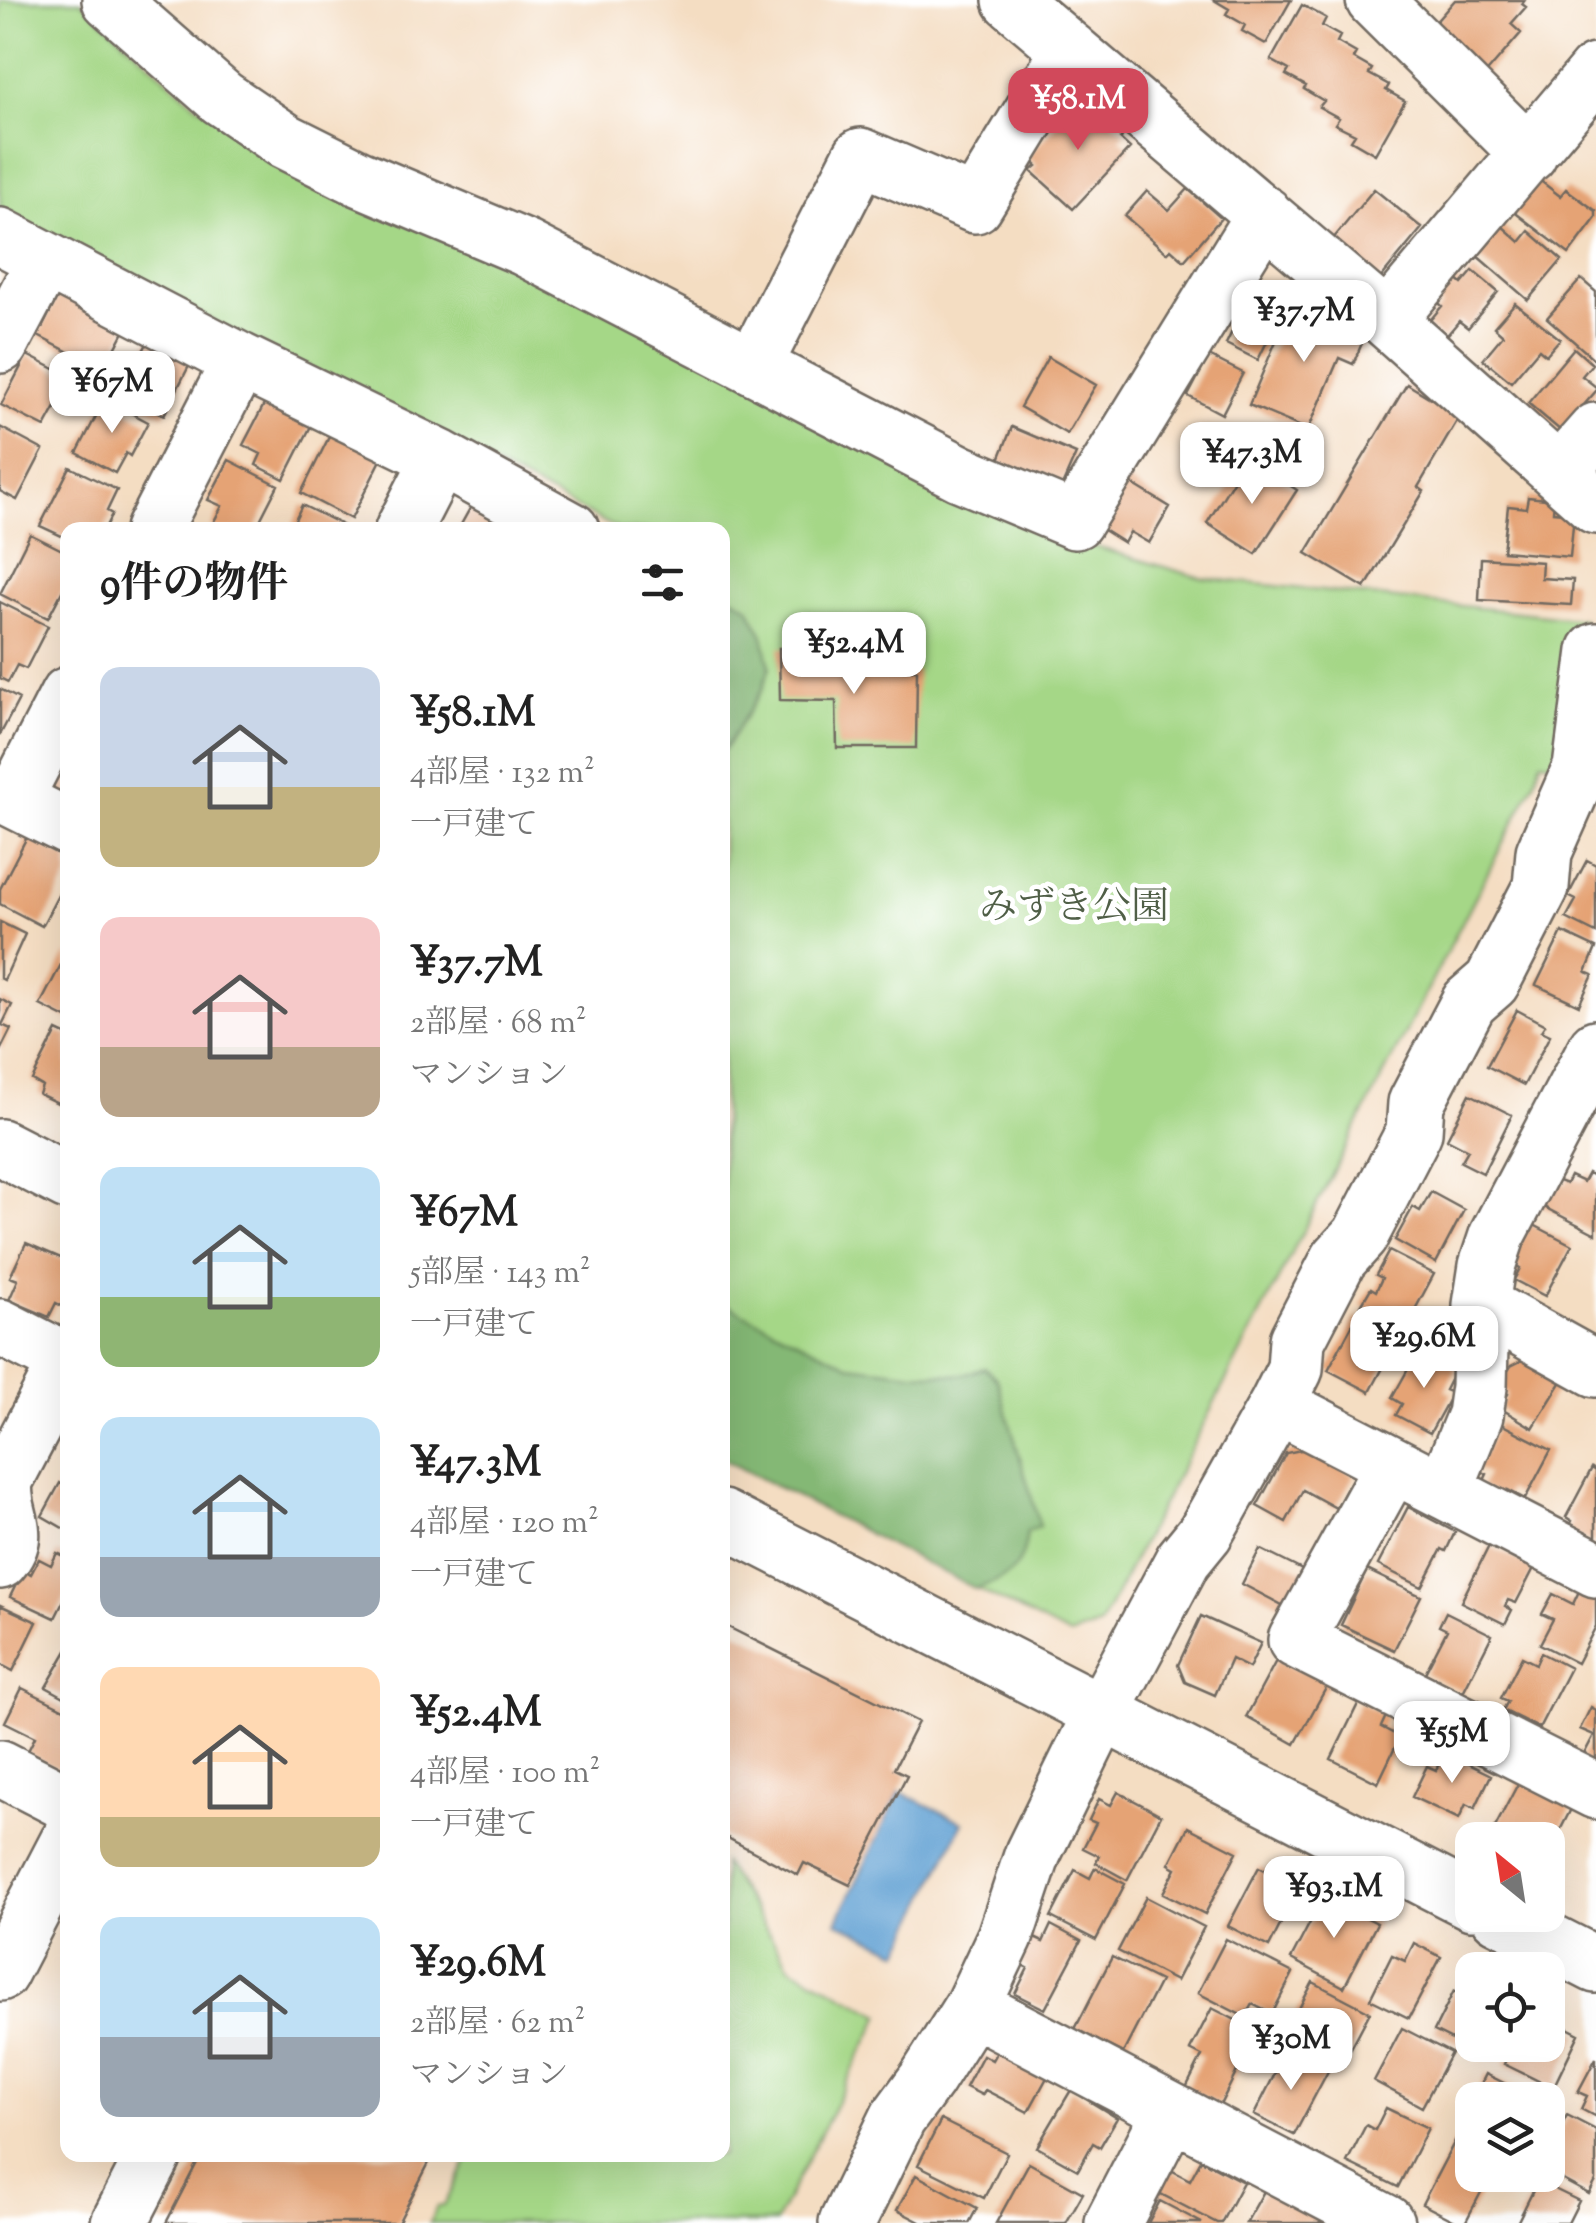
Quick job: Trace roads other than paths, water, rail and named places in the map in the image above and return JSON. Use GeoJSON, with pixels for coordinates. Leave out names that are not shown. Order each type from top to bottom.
{"type":"FeatureCollection","features":[{"type":"Feature","properties":{"kind":"street"},"geometry":{"type":"LineString","coordinates":[[110,0],[222,98],[285,141],[359,178],[525,248],[960,473],[1075,521],[1264,214]]}},
{"type":"Feature","properties":{"kind":"street"},"geometry":{"type":"LineString","coordinates":[[1011,0],[1387,320],[1578,490],[1596,431]]}},
{"type":"Feature","properties":{"kind":"street"},"geometry":{"type":"LineString","coordinates":[[1374,0],[1529,154]]}},
{"type":"Feature","properties":{"kind":"street"},"geometry":{"type":"LineString","coordinates":[[754,365],[861,156],[975,205],[1070,50]]}},
{"type":"Feature","properties":{"kind":"street"},"geometry":{"type":"LineString","coordinates":[[1387,320],[1596,72]]}},
{"type":"Feature","properties":{"kind":"street"},"geometry":{"type":"LineString","coordinates":[[0,345],[22,248],[240,361],[440,458],[557,522]]}},
{"type":"Feature","properties":{"kind":"street"},"geometry":{"type":"LineString","coordinates":[[156,522],[240,361]]}},
{"type":"Feature","properties":{"kind":"street"},"geometry":{"type":"LineString","coordinates":[[407,522],[440,458]]}},
{"type":"Feature","properties":{"kind":"street"},"geometry":{"type":"LineString","coordinates":[[847,2223],[898,2118],[972,2007],[1005,1937],[1034,1853],[1102,1712],[1183,1560],[1205,1533],[1296,1369],[1296,1340],[1339,1259],[1360,1236],[1414,1132],[1416,1103],[1469,1002],[1492,982],[1541,887],[1544,852],[1581,768],[1596,651]]}},
{"type":"Feature","properties":{"kind":"street"},"geometry":{"type":"LineString","coordinates":[[60,708],[7,796],[60,822]]}},
{"type":"Feature","properties":{"kind":"street"},"geometry":{"type":"LineString","coordinates":[[1444,1491],[1476,1415],[1481,1305],[1497,1236],[1596,1048]]}},
{"type":"Feature","properties":{"kind":"street"},"geometry":{"type":"LineString","coordinates":[[0,1148],[60,1178]]}},
{"type":"Feature","properties":{"kind":"street"},"geometry":{"type":"LineString","coordinates":[[1481,1305],[1596,1369]]}},
{"type":"Feature","properties":{"kind":"street"},"geometry":{"type":"LineString","coordinates":[[0,1327],[60,1358]]}},
{"type":"Feature","properties":{"kind":"street"},"geometry":{"type":"LineString","coordinates":[[0,1561],[12,1539],[1,1498],[5,1480],[60,1375]]}},
{"type":"Feature","properties":{"kind":"street"},"geometry":{"type":"LineString","coordinates":[[1276,1405],[1596,1569]]}},
{"type":"Feature","properties":{"kind":"street"},"geometry":{"type":"LineString","coordinates":[[1392,1466],[1296,1640],[1596,1791]]}},
{"type":"Feature","properties":{"kind":"street"},"geometry":{"type":"LineString","coordinates":[[730,1522],[1455,1893]]}},
{"type":"Feature","properties":{"kind":"street"},"geometry":{"type":"LineString","coordinates":[[0,1768],[60,1799]]}},
{"type":"Feature","properties":{"kind":"street"},"geometry":{"type":"LineString","coordinates":[[0,1973],[60,1857]]}},
{"type":"Feature","properties":{"kind":"street"},"geometry":{"type":"LineString","coordinates":[[1531,1932],[1596,1966]]}},
{"type":"Feature","properties":{"kind":"street"},"geometry":{"type":"LineString","coordinates":[[972,2007],[1374,2221]]}},
{"type":"Feature","properties":{"kind":"street"},"geometry":{"type":"LineString","coordinates":[[1113,2223],[1170,2111]]}},
{"type":"Feature","properties":{"kind":"street"},"geometry":{"type":"LineString","coordinates":[[119,2223],[150,2162]]}},
{"type":"Feature","properties":{"kind":"water"},"geometry":{"type":"Polygon","coordinates":[[[900,1792],[963,1822],[900,1952],[837,1922],[900,1792]]]}},
{"type":"Feature","properties":{"kind":"park label","name":"みずき公園"},"geometry":{"type":"Point","coordinates":[1074,909]}}]}
